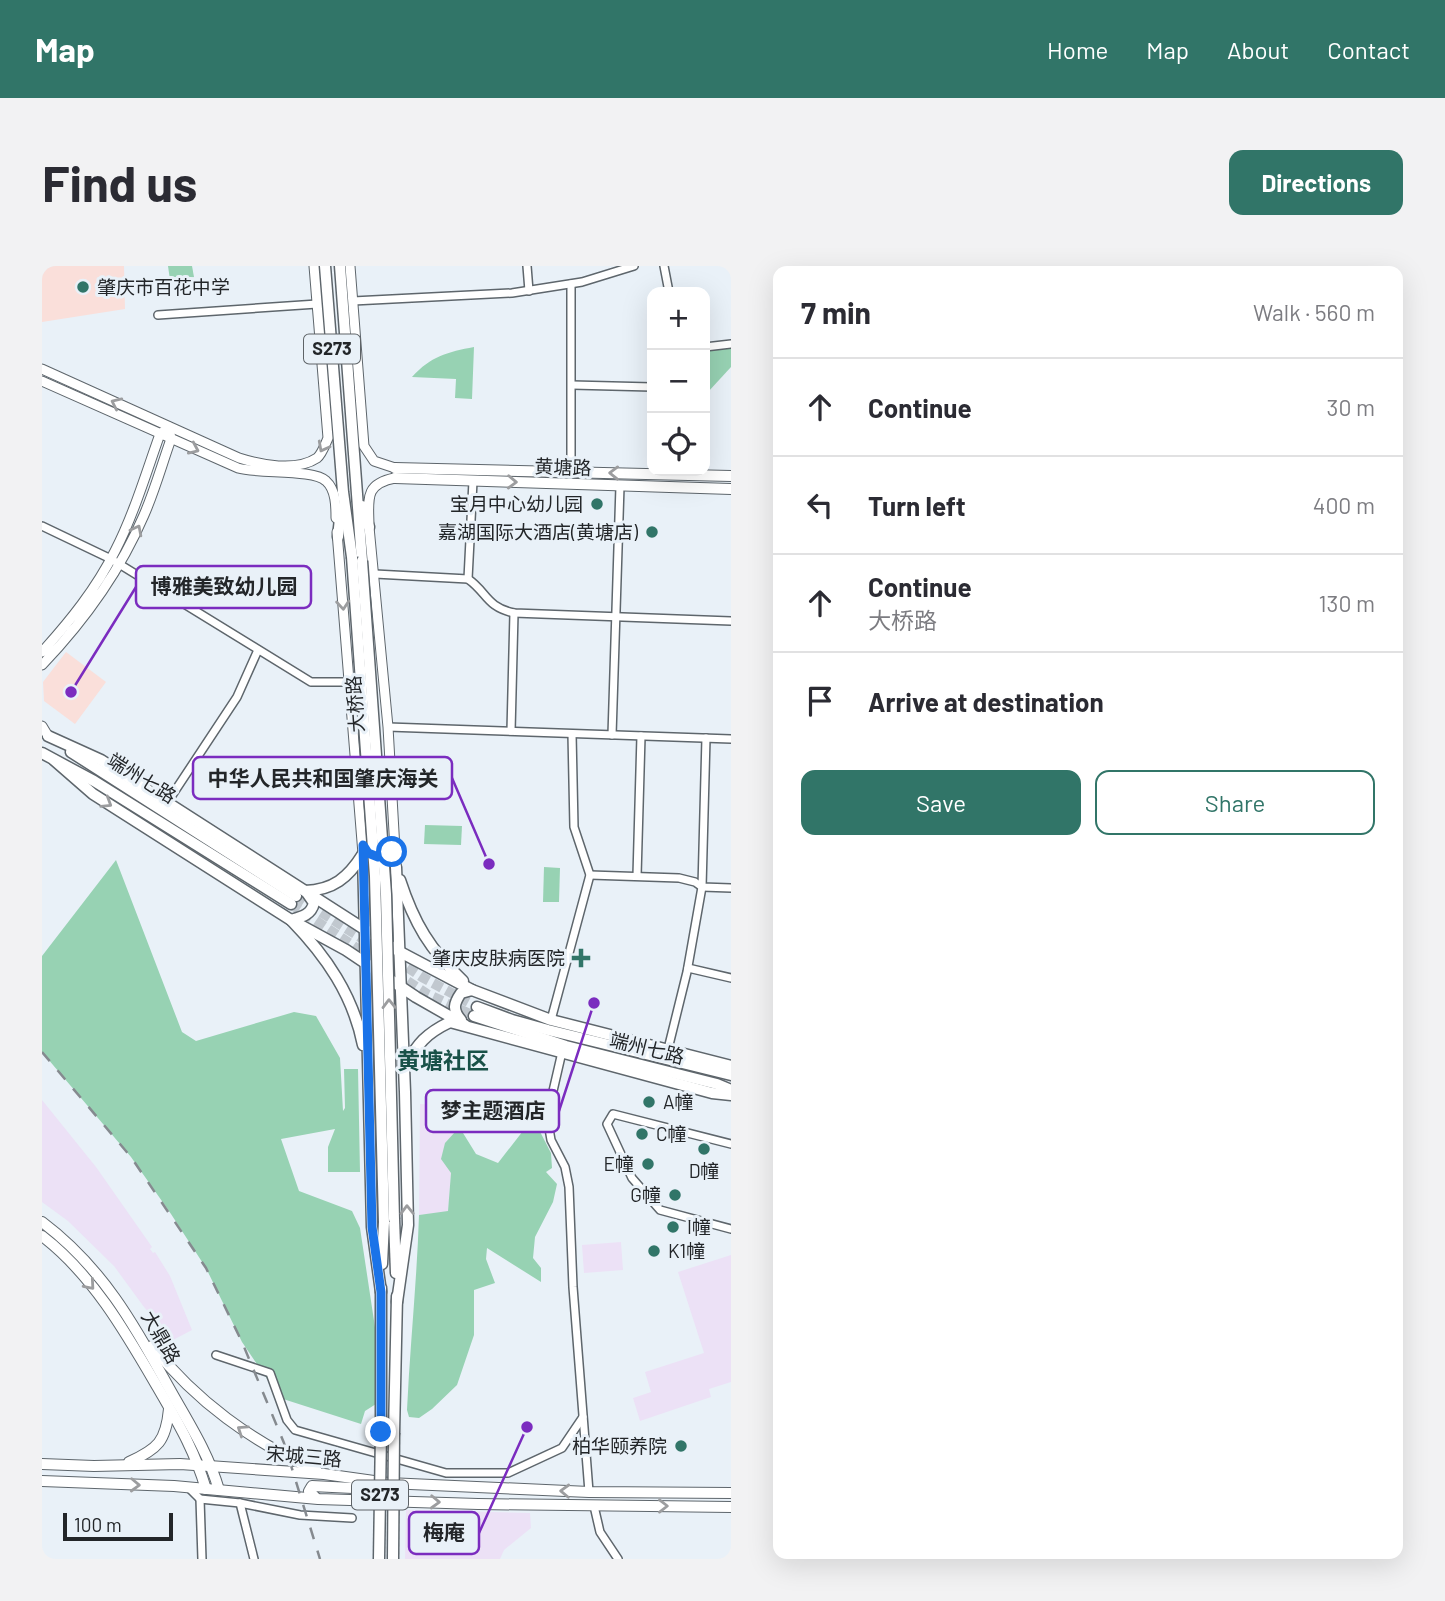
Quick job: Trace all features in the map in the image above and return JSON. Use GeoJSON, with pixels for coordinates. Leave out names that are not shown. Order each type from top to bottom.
{"type":"FeatureCollection","features":[{"type":"Feature","properties":{"kind":"main road","name":"大桥路"},"geometry":{"type":"LineString","coordinates":[[325,266],[343,492],[357,559]]}},
{"type":"Feature","properties":{"kind":"main road","name":"大桥路"},"geometry":{"type":"LineString","coordinates":[[342,266],[356,491],[357,559],[386,885],[389,1221],[397,1302],[393,1559]]}},
{"type":"Feature","properties":{"kind":"main road","name":"黄塘路"},"geometry":{"type":"LineString","coordinates":[[395,473],[571,472],[731,476]]}},
{"type":"Feature","properties":{"kind":"main road","name":"黄塘路"},"geometry":{"type":"LineString","coordinates":[[395,473],[473,481],[731,489]]}},
{"type":"Feature","properties":{"kind":"main road"},"geometry":{"type":"LineString","coordinates":[[356,491],[369,527]]}},
{"type":"Feature","properties":{"kind":"main road"},"geometry":{"type":"LineString","coordinates":[[338,537],[343,492]]}},
{"type":"Feature","properties":{"kind":"main road"},"geometry":{"type":"LineString","coordinates":[[44,732],[101,760],[167,803],[297,897],[366,928],[400,952],[472,990],[551,1020],[731,1066]]}},
{"type":"Feature","properties":{"kind":"main road","name":"端州七路"},"geometry":{"type":"LineString","coordinates":[[44,732],[97,770],[297,897]]}},
{"type":"Feature","properties":{"kind":"main road"},"geometry":{"type":"LineString","coordinates":[[46,757],[93,794],[290,920],[346,950],[401,987],[465,1024]]}},
{"type":"Feature","properties":{"kind":"main road","name":"端州七路"},"geometry":{"type":"LineString","coordinates":[[46,757],[94,781],[297,897]]}},
{"type":"Feature","properties":{"kind":"main road"},"geometry":{"type":"LineString","coordinates":[[297,897],[338,883],[354,868],[363,850]]}},
{"type":"Feature","properties":{"kind":"main road"},"geometry":{"type":"LineString","coordinates":[[363,850],[372,1227],[381,1292]]}},
{"type":"Feature","properties":{"kind":"main road"},"geometry":{"type":"LineString","coordinates":[[396,867],[408,1225],[397,1302]]}},
{"type":"Feature","properties":{"kind":"main road"},"geometry":{"type":"LineString","coordinates":[[396,867],[409,907],[425,939],[472,990]]}},
{"type":"Feature","properties":{"kind":"main road"},"geometry":{"type":"LineString","coordinates":[[290,920],[305,916],[312,910],[314,903],[297,897]]}},
{"type":"Feature","properties":{"kind":"main road"},"geometry":{"type":"LineString","coordinates":[[290,920],[316,946],[337,978],[360,1029],[368,1066]]}},
{"type":"Feature","properties":{"kind":"main road"},"geometry":{"type":"LineString","coordinates":[[465,1024],[454,1010],[455,1002],[461,993],[472,990]]}},
{"type":"Feature","properties":{"kind":"main road","name":"端州七路"},"geometry":{"type":"LineString","coordinates":[[731,1075],[475,1011],[566,1046],[717,1084],[731,1093]]}},
{"type":"Feature","properties":{"kind":"main road"},"geometry":{"type":"LineString","coordinates":[[404,1066],[422,1038],[430,1031],[450,1022],[712,1093],[731,1093]]}},
{"type":"Feature","properties":{"kind":"main road"},"geometry":{"type":"LineString","coordinates":[[368,1066],[385,1058],[394,1059],[404,1066]]}},
{"type":"Feature","properties":{"kind":"main road","name":"大桥路"},"geometry":{"type":"LineString","coordinates":[[379,1559],[381,1292],[389,1221]]}},
{"type":"Feature","properties":{"kind":"main road","name":"大鼎路"},"geometry":{"type":"LineString","coordinates":[[42,1222],[78,1252],[113,1293],[135,1326],[206,1452],[219,1490]]}},
{"type":"Feature","properties":{"kind":"main road","name":"大鼎路"},"geometry":{"type":"LineString","coordinates":[[42,1236],[77,1269],[103,1300],[134,1346],[189,1441],[206,1489]]}},
{"type":"Feature","properties":{"kind":"main road"},"geometry":{"type":"LineString","coordinates":[[135,1326],[170,1368],[211,1408],[265,1446],[324,1474]]}},
{"type":"Feature","properties":{"kind":"main road"},"geometry":{"type":"LineString","coordinates":[[124,1464],[156,1447],[166,1432],[169,1408]]}},
{"type":"Feature","properties":{"kind":"main road","name":"宋城三路"},"geometry":{"type":"LineString","coordinates":[[42,1464],[199,1466],[324,1474],[388,1483],[589,1492],[731,1493]]}},
{"type":"Feature","properties":{"kind":"main road"},"geometry":{"type":"LineString","coordinates":[[93,1483],[97,1478],[94,1466]]}},
{"type":"Feature","properties":{"kind":"main road","name":"宋城三路"},"geometry":{"type":"LineString","coordinates":[[42,1481],[206,1489],[318,1499],[731,1507]]}},
{"type":"Feature","properties":{"kind":"main road"},"geometry":{"type":"LineString","coordinates":[[318,1499],[310,1494],[312,1486],[353,1488],[388,1483]]}},
{"type":"Feature","properties":{"kind":"street"},"geometry":{"type":"LineString","coordinates":[[42,369],[253,462],[302,464],[319,456],[328,439],[314,266]]}},
{"type":"Feature","properties":{"kind":"street"},"geometry":{"type":"LineString","coordinates":[[350,266],[364,446],[374,461],[395,473]]}},
{"type":"Feature","properties":{"kind":"street"},"geometry":{"type":"LineString","coordinates":[[527,266],[529,291]]}},
{"type":"Feature","properties":{"kind":"street"},"geometry":{"type":"LineString","coordinates":[[353,301],[529,291],[571,284],[634,266]]}},
{"type":"Feature","properties":{"kind":"street"},"geometry":{"type":"LineString","coordinates":[[664,266],[669,287]]}},
{"type":"Feature","properties":{"kind":"street"},"geometry":{"type":"LineString","coordinates":[[571,284],[571,472]]}},
{"type":"Feature","properties":{"kind":"street"},"geometry":{"type":"LineString","coordinates":[[158,315],[317,304]]}},
{"type":"Feature","properties":{"kind":"street"},"geometry":{"type":"LineString","coordinates":[[710,346],[731,344]]}},
{"type":"Feature","properties":{"kind":"street"},"geometry":{"type":"LineString","coordinates":[[325,380],[339,433]]}},
{"type":"Feature","properties":{"kind":"street"},"geometry":{"type":"LineString","coordinates":[[42,381],[222,462],[252,471],[312,474],[325,479],[335,502],[363,850],[378,857],[392,852],[394,848]]}},
{"type":"Feature","properties":{"kind":"street"},"geometry":{"type":"LineString","coordinates":[[572,385],[647,387]]}},
{"type":"Feature","properties":{"kind":"street"},"geometry":{"type":"LineString","coordinates":[[352,415],[363,433]]}},
{"type":"Feature","properties":{"kind":"street"},"geometry":{"type":"LineString","coordinates":[[42,665],[77,626],[103,591],[160,434],[169,427]]}},
{"type":"Feature","properties":{"kind":"street"},"geometry":{"type":"LineString","coordinates":[[42,653],[115,561],[144,515],[171,439],[169,427]]}},
{"type":"Feature","properties":{"kind":"street"},"geometry":{"type":"LineString","coordinates":[[395,473],[373,486],[369,496],[369,527],[388,727],[396,867]]}},
{"type":"Feature","properties":{"kind":"street"},"geometry":{"type":"LineString","coordinates":[[468,579],[473,481]]}},
{"type":"Feature","properties":{"kind":"street"},"geometry":{"type":"LineString","coordinates":[[612,735],[620,486]]}},
{"type":"Feature","properties":{"kind":"street"},"geometry":{"type":"LineString","coordinates":[[42,526],[115,561],[311,682],[349,681]]}},
{"type":"Feature","properties":{"kind":"street"},"geometry":{"type":"LineString","coordinates":[[375,574],[468,579],[488,601],[514,613],[731,621]]}},
{"type":"Feature","properties":{"kind":"street"},"geometry":{"type":"LineString","coordinates":[[511,731],[514,613]]}},
{"type":"Feature","properties":{"kind":"street"},"geometry":{"type":"LineString","coordinates":[[167,803],[237,697],[258,650]]}},
{"type":"Feature","properties":{"kind":"street"},"geometry":{"type":"LineString","coordinates":[[388,727],[731,739]]}},
{"type":"Feature","properties":{"kind":"street"},"geometry":{"type":"LineString","coordinates":[[551,1020],[590,875],[574,827],[572,734]]}},
{"type":"Feature","properties":{"kind":"street"},"geometry":{"type":"LineString","coordinates":[[636,876],[641,736]]}},
{"type":"Feature","properties":{"kind":"street"},"geometry":{"type":"LineString","coordinates":[[668,1049],[688,968],[702,887],[706,738]]}},
{"type":"Feature","properties":{"kind":"street"},"geometry":{"type":"LineString","coordinates":[[590,875],[679,878],[695,882],[702,887],[731,888]]}},
{"type":"Feature","properties":{"kind":"street"},"geometry":{"type":"LineString","coordinates":[[688,968],[731,978]]}},
{"type":"Feature","properties":{"kind":"street"},"geometry":{"type":"LineString","coordinates":[[562,1052],[547,1117],[551,1140],[565,1167],[569,1187],[573,1287],[589,1492]]}},
{"type":"Feature","properties":{"kind":"street"},"geometry":{"type":"LineString","coordinates":[[731,1144],[613,1114],[607,1124],[632,1178],[660,1210],[731,1229]]}},
{"type":"Feature","properties":{"kind":"street"},"geometry":{"type":"LineString","coordinates":[[216,1355],[270,1373],[287,1420],[295,1430],[446,1473],[508,1473],[562,1448],[583,1417]]}},
{"type":"Feature","properties":{"kind":"street"},"geometry":{"type":"LineString","coordinates":[[188,1488],[200,1499],[240,1503],[300,1515],[352,1518]]}},
{"type":"Feature","properties":{"kind":"street"},"geometry":{"type":"LineString","coordinates":[[200,1499],[202,1559]]}},
{"type":"Feature","properties":{"kind":"street"},"geometry":{"type":"LineString","coordinates":[[240,1503],[254,1559]]}},
{"type":"Feature","properties":{"kind":"street"},"geometry":{"type":"LineString","coordinates":[[594,1506],[600,1532],[618,1559]]}},
{"type":"Feature","properties":{"kind":"shaded area","name":"肇庆市百花中学"},"geometry":{"type":"Polygon","coordinates":[[[42,266],[124,266],[125,309],[42,322],[42,266]]]}},
{"type":"Feature","properties":{"kind":"shaded area"},"geometry":{"type":"Polygon","coordinates":[[[66,652],[106,682],[75,724],[44,701],[43,682],[66,652]]]}},
{"type":"Feature","properties":{"kind":"shaded area"},"geometry":{"type":"Polygon","coordinates":[[[42,1100],[96,1167],[152,1247],[150,1249],[155,1252],[170,1276],[192,1330],[173,1340],[144,1307],[114,1266],[68,1221],[42,1202],[42,1100]]]}},
{"type":"Feature","properties":{"kind":"shaded area"},"geometry":{"type":"Polygon","coordinates":[[[420,1104],[436,1105],[454,1121],[455,1132],[445,1143],[451,1173],[448,1212],[419,1215],[420,1104]]]}},
{"type":"Feature","properties":{"kind":"shaded area"},"geometry":{"type":"Polygon","coordinates":[[[621,1242],[623,1270],[584,1273],[582,1245],[621,1242]]]}},
{"type":"Feature","properties":{"kind":"shaded area"},"geometry":{"type":"Polygon","coordinates":[[[731,1255],[731,1382],[709,1389],[711,1397],[640,1421],[633,1398],[651,1392],[645,1372],[704,1353],[678,1272],[731,1255]]]}},
{"type":"Feature","properties":{"kind":"shaded area"},"geometry":{"type":"Polygon","coordinates":[[[406,1510],[530,1513],[531,1528],[504,1550],[500,1559],[405,1559],[406,1510]]]}},
{"type":"Feature","properties":{"kind":"green space"},"geometry":{"type":"Polygon","coordinates":[[[168,266],[192,266],[194,277],[170,280],[168,266]]]}},
{"type":"Feature","properties":{"kind":"green space"},"geometry":{"type":"Polygon","coordinates":[[[731,346],[731,367],[710,390],[710,350],[731,346]]]}},
{"type":"Feature","properties":{"kind":"green space"},"geometry":{"type":"Polygon","coordinates":[[[474,347],[472,399],[455,398],[456,379],[412,377],[440,356],[474,347]]]}},
{"type":"Feature","properties":{"kind":"green space"},"geometry":{"type":"Polygon","coordinates":[[[425,825],[462,826],[461,845],[424,844],[425,825]]]}},
{"type":"Feature","properties":{"kind":"green space"},"geometry":{"type":"Polygon","coordinates":[[[116,860],[182,1032],[196,1041],[294,1012],[316,1016],[340,1058],[343,1111],[344,1069],[358,1069],[360,1172],[328,1172],[328,1147],[335,1129],[281,1139],[299,1191],[352,1211],[360,1228],[376,1334],[376,1404],[365,1411],[361,1424],[280,1398],[242,1342],[206,1268],[171,1214],[131,1157],[42,1052],[42,956],[116,860]]]}},
{"type":"Feature","properties":{"kind":"green space"},"geometry":{"type":"Polygon","coordinates":[[[544,867],[560,868],[559,902],[543,902],[544,867]]]}},
{"type":"Feature","properties":{"kind":"green space"},"geometry":{"type":"Polygon","coordinates":[[[533,1118],[551,1153],[552,1168],[546,1172],[557,1184],[553,1202],[535,1237],[533,1258],[541,1268],[541,1282],[487,1248],[486,1259],[495,1283],[474,1290],[474,1335],[457,1385],[419,1418],[409,1417],[407,1410],[419,1215],[448,1211],[451,1173],[441,1159],[445,1143],[455,1132],[463,1133],[476,1154],[498,1163],[533,1118]]]}},
{"type":"Feature","properties":{"kind":"tunnel"},"geometry":{"type":"LineString","coordinates":[[296,896],[369,943]]}},
{"type":"Feature","properties":{"kind":"tunnel"},"geometry":{"type":"LineString","coordinates":[[291,904],[370,957]]}},
{"type":"Feature","properties":{"kind":"tunnel"},"geometry":{"type":"LineString","coordinates":[[395,959],[477,1007]]}},
{"type":"Feature","properties":{"kind":"tunnel"},"geometry":{"type":"LineString","coordinates":[[395,973],[427,994],[474,1016]]}},
{"type":"Feature","properties":{"kind":"railway"},"geometry":{"type":"LineString","coordinates":[[42,1052],[131,1157],[206,1268],[242,1342],[284,1443],[320,1559]]}},
{"type":"Feature","properties":{"kind":"place","name":"肇庆市百花中学"},"geometry":{"type":"Point","coordinates":[83,287]}},
{"type":"Feature","properties":{"kind":"place","name":"宝月中心幼儿园"},"geometry":{"type":"Point","coordinates":[597,504]}},
{"type":"Feature","properties":{"kind":"place","name":"嘉湖国际大酒店(黄塘店)"},"geometry":{"type":"Point","coordinates":[652,532]}},
{"type":"Feature","properties":{"kind":"place","name":"博雅美致幼儿园"},"geometry":{"type":"Point","coordinates":[71,692]}},
{"type":"Feature","properties":{"kind":"place","name":"中华人民共和国肇庆海关"},"geometry":{"type":"Point","coordinates":[489,864]}},
{"type":"Feature","properties":{"kind":"place","name":"肇庆皮肤病医院"},"geometry":{"type":"Point","coordinates":[581,958]}},
{"type":"Feature","properties":{"kind":"place","name":"梦主题酒店"},"geometry":{"type":"Point","coordinates":[594,1003]}},
{"type":"Feature","properties":{"kind":"place","name":"A幢"},"geometry":{"type":"Point","coordinates":[649,1102]}},
{"type":"Feature","properties":{"kind":"place","name":"C幢"},"geometry":{"type":"Point","coordinates":[642,1134]}},
{"type":"Feature","properties":{"kind":"place","name":"D幢"},"geometry":{"type":"Point","coordinates":[704,1149]}},
{"type":"Feature","properties":{"kind":"place","name":"E幢"},"geometry":{"type":"Point","coordinates":[648,1164]}},
{"type":"Feature","properties":{"kind":"place","name":"G幢"},"geometry":{"type":"Point","coordinates":[675,1195]}},
{"type":"Feature","properties":{"kind":"place","name":"I幢"},"geometry":{"type":"Point","coordinates":[673,1227]}},
{"type":"Feature","properties":{"kind":"place","name":"K1幢"},"geometry":{"type":"Point","coordinates":[654,1251]}},
{"type":"Feature","properties":{"kind":"place","name":"梅庵"},"geometry":{"type":"Point","coordinates":[527,1427]}},
{"type":"Feature","properties":{"kind":"place","name":"柏华颐养院"},"geometry":{"type":"Point","coordinates":[681,1446]}},
{"type":"Feature","properties":{"kind":"district","name":"黄塘社区"},"geometry":{"type":"Point","coordinates":[443,1061]}},
{"type":"Feature","properties":{"kind":"route"},"geometry":{"type":"LineString","coordinates":[[381,1432],[381,1292],[372,1227],[363,845],[368,853],[378,857],[392,852]]}}]}
